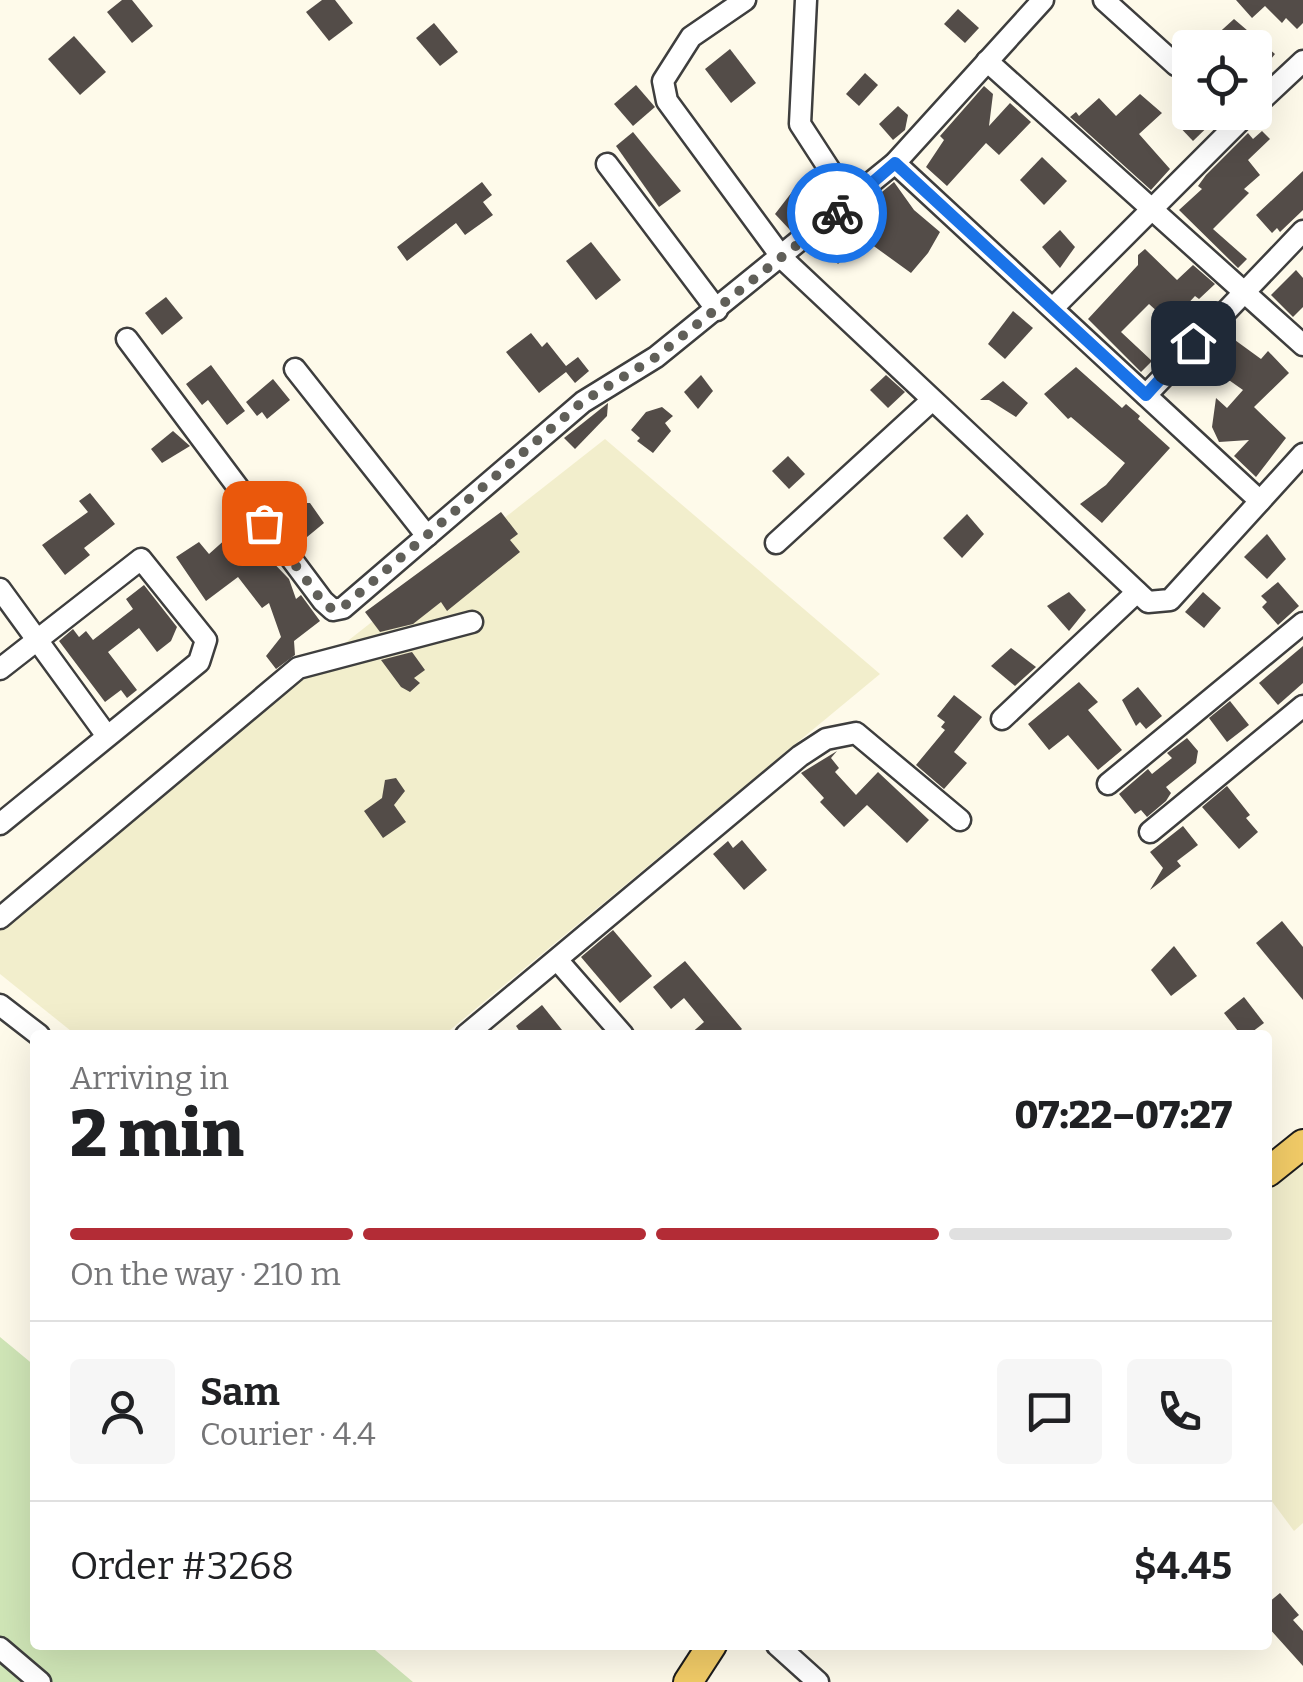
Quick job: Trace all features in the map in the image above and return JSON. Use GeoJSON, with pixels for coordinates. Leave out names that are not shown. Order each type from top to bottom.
{"type":"FeatureCollection","features":[{"type":"Feature","properties":{"kind":"main road"},"geometry":{"type":"LineString","coordinates":[[1272,1169],[1303,1144]]}},
{"type":"Feature","properties":{"kind":"main road"},"geometry":{"type":"LineString","coordinates":[[688,1682],[709,1650]]}},
{"type":"Feature","properties":{"kind":"street"},"geometry":{"type":"LineString","coordinates":[[745,0],[691,37],[663,80],[667,101],[783,259],[930,402],[1148,602],[1170,600],[1303,454]]}},
{"type":"Feature","properties":{"kind":"street"},"geometry":{"type":"LineString","coordinates":[[806,0],[800,124],[850,202]]}},
{"type":"Feature","properties":{"kind":"street"},"geometry":{"type":"LineString","coordinates":[[127,339],[333,610],[342,608],[582,402],[656,357],[783,259],[895,163],[1043,0]]}},
{"type":"Feature","properties":{"kind":"street"},"geometry":{"type":"LineString","coordinates":[[1104,0],[1172,61]]}},
{"type":"Feature","properties":{"kind":"street"},"geometry":{"type":"LineString","coordinates":[[1272,90],[1303,60]]}},
{"type":"Feature","properties":{"kind":"street"},"geometry":{"type":"LineString","coordinates":[[988,61],[1147,209],[1303,345]]}},
{"type":"Feature","properties":{"kind":"street"},"geometry":{"type":"LineString","coordinates":[[1053,308],[1229,130]]}},
{"type":"Feature","properties":{"kind":"street"},"geometry":{"type":"LineString","coordinates":[[895,163],[1260,501]]}},
{"type":"Feature","properties":{"kind":"street"},"geometry":{"type":"LineString","coordinates":[[607,164],[717,310]]}},
{"type":"Feature","properties":{"kind":"street"},"geometry":{"type":"LineString","coordinates":[[1146,395],[1303,230]]}},
{"type":"Feature","properties":{"kind":"street"},"geometry":{"type":"LineString","coordinates":[[295,369],[427,536]]}},
{"type":"Feature","properties":{"kind":"street"},"geometry":{"type":"LineString","coordinates":[[776,543],[930,402]]}},
{"type":"Feature","properties":{"kind":"street"},"geometry":{"type":"LineString","coordinates":[[0,669],[141,559],[203,633],[204,651],[199,662],[0,824]]}},
{"type":"Feature","properties":{"kind":"street"},"geometry":{"type":"LineString","coordinates":[[0,589],[107,736]]}},
{"type":"Feature","properties":{"kind":"street"},"geometry":{"type":"LineString","coordinates":[[1002,718],[1137,592]]}},
{"type":"Feature","properties":{"kind":"street"},"geometry":{"type":"LineString","coordinates":[[0,918],[298,668],[472,622]]}},
{"type":"Feature","properties":{"kind":"street"},"geometry":{"type":"LineString","coordinates":[[1108,784],[1303,623]]}},
{"type":"Feature","properties":{"kind":"street"},"geometry":{"type":"LineString","coordinates":[[1150,832],[1303,706]]}},
{"type":"Feature","properties":{"kind":"street"},"geometry":{"type":"LineString","coordinates":[[472,1030],[559,962],[800,756],[845,732],[856,733],[960,820]]}},
{"type":"Feature","properties":{"kind":"street"},"geometry":{"type":"LineString","coordinates":[[559,962],[618,1030]]}},
{"type":"Feature","properties":{"kind":"street"},"geometry":{"type":"LineString","coordinates":[[0,1005],[32,1030]]}},
{"type":"Feature","properties":{"kind":"street"},"geometry":{"type":"LineString","coordinates":[[0,1648],[40,1682]]}},
{"type":"Feature","properties":{"kind":"street"},"geometry":{"type":"LineString","coordinates":[[783,1650],[818,1682]]}},
{"type":"Feature","properties":{"kind":"shaded area"},"geometry":{"type":"Polygon","coordinates":[[[605,439],[880,674],[450,1030],[70,1030],[0,974],[0,914],[605,439]]]}},
{"type":"Feature","properties":{"kind":"shaded area"},"geometry":{"type":"Polygon","coordinates":[[[1303,1156],[1303,1523],[1294,1531],[1272,1501],[1272,1181],[1303,1156]]]}},
{"type":"Feature","properties":{"kind":"green space"},"geometry":{"type":"Polygon","coordinates":[[[0,1337],[30,1362],[30,1650],[375,1650],[413,1682],[0,1682],[0,1337]]]}},
{"type":"Feature","properties":{"kind":"building"},"geometry":{"type":"Polygon","coordinates":[[[122,0],[132,0],[153,26],[132,43],[107,12],[122,0]]]}},
{"type":"Feature","properties":{"kind":"building"},"geometry":{"type":"Polygon","coordinates":[[[322,0],[335,0],[353,23],[329,41],[306,12],[322,0]]]}},
{"type":"Feature","properties":{"kind":"building"},"geometry":{"type":"Polygon","coordinates":[[[1236,0],[1303,0],[1303,23],[1297,29],[1286,18],[1282,23],[1265,6],[1252,18],[1236,0]]]}},
{"type":"Feature","properties":{"kind":"building"},"geometry":{"type":"Polygon","coordinates":[[[958,9],[979,28],[965,43],[944,24],[958,9]]]}},
{"type":"Feature","properties":{"kind":"building"},"geometry":{"type":"Polygon","coordinates":[[[1234,19],[1247,30],[1222,30],[1234,19]]]}},
{"type":"Feature","properties":{"kind":"building"},"geometry":{"type":"Polygon","coordinates":[[[434,23],[458,52],[440,66],[416,38],[434,23]]]}},
{"type":"Feature","properties":{"kind":"building"},"geometry":{"type":"Polygon","coordinates":[[[74,36],[106,72],[80,95],[48,59],[74,36]]]}},
{"type":"Feature","properties":{"kind":"building"},"geometry":{"type":"Polygon","coordinates":[[[730,49],[756,83],[731,103],[705,69],[730,49]]]}},
{"type":"Feature","properties":{"kind":"building"},"geometry":{"type":"Polygon","coordinates":[[[865,73],[878,85],[859,106],[846,94],[865,73]]]}},
{"type":"Feature","properties":{"kind":"building"},"geometry":{"type":"Polygon","coordinates":[[[636,85],[655,107],[633,126],[614,104],[636,85]]]}},
{"type":"Feature","properties":{"kind":"building"},"geometry":{"type":"Polygon","coordinates":[[[984,86],[993,94],[989,126],[1010,103],[1031,122],[999,155],[986,143],[947,186],[926,167],[944,140],[940,136],[984,86]]]}},
{"type":"Feature","properties":{"kind":"building"},"geometry":{"type":"Polygon","coordinates":[[[1140,94],[1162,113],[1139,134],[1170,169],[1151,190],[1070,117],[1076,112],[1079,116],[1099,98],[1116,116],[1140,94]]]}},
{"type":"Feature","properties":{"kind":"building"},"geometry":{"type":"Polygon","coordinates":[[[898,106],[908,115],[905,130],[893,140],[879,124],[898,106]]]}},
{"type":"Feature","properties":{"kind":"building"},"geometry":{"type":"Polygon","coordinates":[[[1183,130],[1204,130],[1193,141],[1183,130]]]}},
{"type":"Feature","properties":{"kind":"building"},"geometry":{"type":"Polygon","coordinates":[[[1262,131],[1270,139],[1248,160],[1260,175],[1244,189],[1249,193],[1213,229],[1247,259],[1238,268],[1179,210],[1202,189],[1198,186],[1206,175],[1248,133],[1253,139],[1262,131]]]}},
{"type":"Feature","properties":{"kind":"building"},"geometry":{"type":"Polygon","coordinates":[[[633,132],[681,191],[659,207],[616,146],[633,132]]]}},
{"type":"Feature","properties":{"kind":"building"},"geometry":{"type":"Polygon","coordinates":[[[1042,157],[1067,181],[1044,205],[1020,180],[1042,157]]]}},
{"type":"Feature","properties":{"kind":"building"},"geometry":{"type":"Polygon","coordinates":[[[1303,171],[1303,210],[1280,232],[1277,228],[1272,233],[1256,215],[1303,171]]]}},
{"type":"Feature","properties":{"kind":"building"},"geometry":{"type":"Polygon","coordinates":[[[482,182],[492,195],[483,202],[493,215],[465,235],[456,223],[407,261],[397,247],[482,182]]]}},
{"type":"Feature","properties":{"kind":"building"},"geometry":{"type":"Polygon","coordinates":[[[894,182],[914,210],[940,232],[928,253],[911,273],[864,239],[838,264],[819,244],[894,182]]]}},
{"type":"Feature","properties":{"kind":"building"},"geometry":{"type":"Polygon","coordinates":[[[792,192],[804,206],[800,210],[806,216],[790,230],[775,214],[792,192]]]}},
{"type":"Feature","properties":{"kind":"building"},"geometry":{"type":"Polygon","coordinates":[[[1060,230],[1075,247],[1060,268],[1042,247],[1060,230]]]}},
{"type":"Feature","properties":{"kind":"building"},"geometry":{"type":"Polygon","coordinates":[[[591,242],[621,280],[596,300],[566,261],[591,242]]]}},
{"type":"Feature","properties":{"kind":"building"},"geometry":{"type":"Polygon","coordinates":[[[1145,249],[1177,280],[1193,265],[1215,284],[1199,299],[1195,296],[1170,323],[1149,304],[1121,332],[1152,361],[1141,372],[1088,319],[1138,265],[1138,255],[1145,249]]]}},
{"type":"Feature","properties":{"kind":"building"},"geometry":{"type":"Polygon","coordinates":[[[1296,270],[1303,278],[1303,307],[1293,317],[1271,295],[1296,270]]]}},
{"type":"Feature","properties":{"kind":"building"},"geometry":{"type":"Polygon","coordinates":[[[166,297],[183,318],[162,335],[145,313],[166,297]]]}},
{"type":"Feature","properties":{"kind":"building"},"geometry":{"type":"Polygon","coordinates":[[[1013,311],[1033,328],[1005,359],[988,344],[1013,311]]]}},
{"type":"Feature","properties":{"kind":"building"},"geometry":{"type":"Polygon","coordinates":[[[531,333],[542,347],[547,342],[566,366],[578,357],[589,371],[575,383],[566,372],[539,393],[506,352],[531,333]]]}},
{"type":"Feature","properties":{"kind":"building"},"geometry":{"type":"Polygon","coordinates":[[[1228,335],[1261,359],[1268,351],[1289,373],[1254,407],[1286,438],[1256,477],[1234,456],[1249,440],[1219,442],[1212,427],[1216,398],[1227,408],[1243,390],[1199,359],[1228,335]]]}},
{"type":"Feature","properties":{"kind":"building"},"geometry":{"type":"Polygon","coordinates":[[[211,365],[245,411],[227,425],[208,400],[202,405],[186,384],[211,365]]]}},
{"type":"Feature","properties":{"kind":"building"},"geometry":{"type":"Polygon","coordinates":[[[1076,367],[1122,408],[1126,404],[1140,416],[1138,419],[1170,448],[1102,523],[1080,504],[1106,485],[1125,463],[1071,417],[1068,419],[1044,394],[1076,367]]]}},
{"type":"Feature","properties":{"kind":"building"},"geometry":{"type":"Polygon","coordinates":[[[701,375],[713,391],[698,409],[684,392],[701,375]]]}},
{"type":"Feature","properties":{"kind":"building"},"geometry":{"type":"Polygon","coordinates":[[[886,375],[905,392],[888,408],[870,390],[886,375]]]}},
{"type":"Feature","properties":{"kind":"building"},"geometry":{"type":"Polygon","coordinates":[[[273,379],[290,400],[267,419],[262,412],[257,416],[246,402],[273,379]]]}},
{"type":"Feature","properties":{"kind":"building"},"geometry":{"type":"Polygon","coordinates":[[[1003,381],[1028,403],[1016,417],[989,400],[980,400],[1003,381]]]}},
{"type":"Feature","properties":{"kind":"building"},"geometry":{"type":"Polygon","coordinates":[[[608,403],[607,416],[575,449],[564,438],[608,403]]]}},
{"type":"Feature","properties":{"kind":"building"},"geometry":{"type":"Polygon","coordinates":[[[662,407],[673,416],[665,423],[671,431],[653,453],[637,441],[640,438],[631,430],[646,412],[662,407]]]}},
{"type":"Feature","properties":{"kind":"building"},"geometry":{"type":"Polygon","coordinates":[[[173,431],[190,446],[162,463],[151,449],[173,431]]]}},
{"type":"Feature","properties":{"kind":"building"},"geometry":{"type":"Polygon","coordinates":[[[788,456],[805,474],[789,489],[772,471],[788,456]]]}},
{"type":"Feature","properties":{"kind":"building"},"geometry":{"type":"Polygon","coordinates":[[[90,493],[115,524],[84,548],[90,555],[65,575],[42,545],[88,512],[79,501],[90,493]]]}},
{"type":"Feature","properties":{"kind":"building"},"geometry":{"type":"Polygon","coordinates":[[[286,503],[310,503],[324,523],[301,542],[285,524],[291,518],[286,503]]]}},
{"type":"Feature","properties":{"kind":"building"},"geometry":{"type":"Polygon","coordinates":[[[501,512],[518,534],[510,540],[520,552],[447,611],[441,602],[413,624],[380,632],[365,612],[501,512]]]}},
{"type":"Feature","properties":{"kind":"building"},"geometry":{"type":"Polygon","coordinates":[[[967,514],[984,534],[962,558],[943,538],[967,514]]]}},
{"type":"Feature","properties":{"kind":"building"},"geometry":{"type":"Polygon","coordinates":[[[246,521],[261,550],[289,579],[296,599],[301,595],[320,621],[294,641],[295,655],[276,669],[266,656],[281,637],[269,603],[262,608],[238,577],[206,601],[176,557],[199,542],[209,554],[246,521]]]}},
{"type":"Feature","properties":{"kind":"building"},"geometry":{"type":"Polygon","coordinates":[[[1267,534],[1286,559],[1267,579],[1244,557],[1267,534]]]}},
{"type":"Feature","properties":{"kind":"building"},"geometry":{"type":"Polygon","coordinates":[[[1278,582],[1299,606],[1278,625],[1262,607],[1267,602],[1261,596],[1278,582]]]}},
{"type":"Feature","properties":{"kind":"building"},"geometry":{"type":"Polygon","coordinates":[[[144,585],[177,627],[171,641],[157,652],[139,628],[108,652],[137,690],[127,698],[121,690],[105,702],[59,641],[73,629],[79,637],[86,631],[93,640],[133,609],[126,599],[144,585]]]}},
{"type":"Feature","properties":{"kind":"building"},"geometry":{"type":"Polygon","coordinates":[[[1069,592],[1086,610],[1069,631],[1047,606],[1069,592]]]}},
{"type":"Feature","properties":{"kind":"building"},"geometry":{"type":"Polygon","coordinates":[[[1203,592],[1221,608],[1204,628],[1185,612],[1203,592]]]}},
{"type":"Feature","properties":{"kind":"building"},"geometry":{"type":"Polygon","coordinates":[[[1303,646],[1303,683],[1278,705],[1259,683],[1303,646]]]}},
{"type":"Feature","properties":{"kind":"building"},"geometry":{"type":"Polygon","coordinates":[[[1011,648],[1036,667],[1015,686],[991,666],[1011,648]]]}},
{"type":"Feature","properties":{"kind":"building"},"geometry":{"type":"Polygon","coordinates":[[[412,652],[425,670],[414,678],[420,683],[410,692],[401,687],[381,660],[412,652]]]}},
{"type":"Feature","properties":{"kind":"building"},"geometry":{"type":"Polygon","coordinates":[[[1079,682],[1098,702],[1088,710],[1122,750],[1098,770],[1068,735],[1049,750],[1028,724],[1079,682]]]}},
{"type":"Feature","properties":{"kind":"building"},"geometry":{"type":"Polygon","coordinates":[[[1138,687],[1162,716],[1146,729],[1140,722],[1136,726],[1122,700],[1138,687]]]}},
{"type":"Feature","properties":{"kind":"building"},"geometry":{"type":"Polygon","coordinates":[[[954,695],[982,717],[954,752],[967,763],[944,789],[916,765],[945,730],[941,727],[945,722],[937,716],[954,695]]]}},
{"type":"Feature","properties":{"kind":"building"},"geometry":{"type":"Polygon","coordinates":[[[1230,701],[1249,725],[1227,742],[1209,718],[1230,701]]]}},
{"type":"Feature","properties":{"kind":"building"},"geometry":{"type":"Polygon","coordinates":[[[1187,738],[1198,751],[1196,763],[1166,787],[1171,793],[1166,801],[1147,817],[1141,810],[1135,814],[1119,794],[1148,769],[1152,774],[1172,758],[1167,753],[1187,738]]]}},
{"type":"Feature","properties":{"kind":"building"},"geometry":{"type":"Polygon","coordinates":[[[837,751],[831,758],[839,768],[835,772],[856,795],[878,772],[929,820],[907,843],[867,805],[844,827],[820,802],[824,798],[801,773],[837,751]]]}},
{"type":"Feature","properties":{"kind":"building"},"geometry":{"type":"Polygon","coordinates":[[[396,778],[405,791],[394,805],[406,822],[383,838],[364,811],[382,798],[385,780],[396,778]]]}},
{"type":"Feature","properties":{"kind":"building"},"geometry":{"type":"Polygon","coordinates":[[[1227,786],[1258,832],[1239,849],[1202,807],[1227,786]]]}},
{"type":"Feature","properties":{"kind":"building"},"geometry":{"type":"Polygon","coordinates":[[[1183,826],[1198,845],[1177,861],[1181,866],[1150,890],[1163,868],[1150,852],[1183,826]]]}},
{"type":"Feature","properties":{"kind":"building"},"geometry":{"type":"Polygon","coordinates":[[[742,840],[767,870],[744,890],[713,854],[728,841],[733,848],[742,840]]]}},
{"type":"Feature","properties":{"kind":"building"},"geometry":{"type":"Polygon","coordinates":[[[1282,921],[1303,947],[1303,1000],[1256,943],[1282,921]]]}},
{"type":"Feature","properties":{"kind":"building"},"geometry":{"type":"Polygon","coordinates":[[[613,930],[652,976],[620,1003],[581,957],[613,930]]]}},
{"type":"Feature","properties":{"kind":"building"},"geometry":{"type":"Polygon","coordinates":[[[1174,946],[1197,976],[1171,996],[1151,970],[1174,946]]]}},
{"type":"Feature","properties":{"kind":"building"},"geometry":{"type":"Polygon","coordinates":[[[685,961],[742,1029],[695,1030],[704,1022],[684,998],[671,1009],[653,987],[685,961]]]}},
{"type":"Feature","properties":{"kind":"building"},"geometry":{"type":"Polygon","coordinates":[[[1244,997],[1264,1023],[1255,1030],[1237,1030],[1224,1013],[1244,997]]]}},
{"type":"Feature","properties":{"kind":"building"},"geometry":{"type":"Polygon","coordinates":[[[542,1005],[562,1030],[519,1030],[516,1026],[542,1005]]]}},
{"type":"Feature","properties":{"kind":"building"},"geometry":{"type":"Polygon","coordinates":[[[1280,1593],[1299,1615],[1293,1620],[1303,1631],[1303,1666],[1272,1631],[1272,1600],[1280,1593]]]}},
{"type":"Feature","properties":{"kind":"way so far"},"geometry":{"type":"LineString","coordinates":[[264,523],[322,601],[333,610],[342,608],[582,402],[656,357],[837,213]]}},
{"type":"Feature","properties":{"kind":"route"},"geometry":{"type":"LineString","coordinates":[[837,213],[895,163],[1146,395],[1193,343]]}}]}
